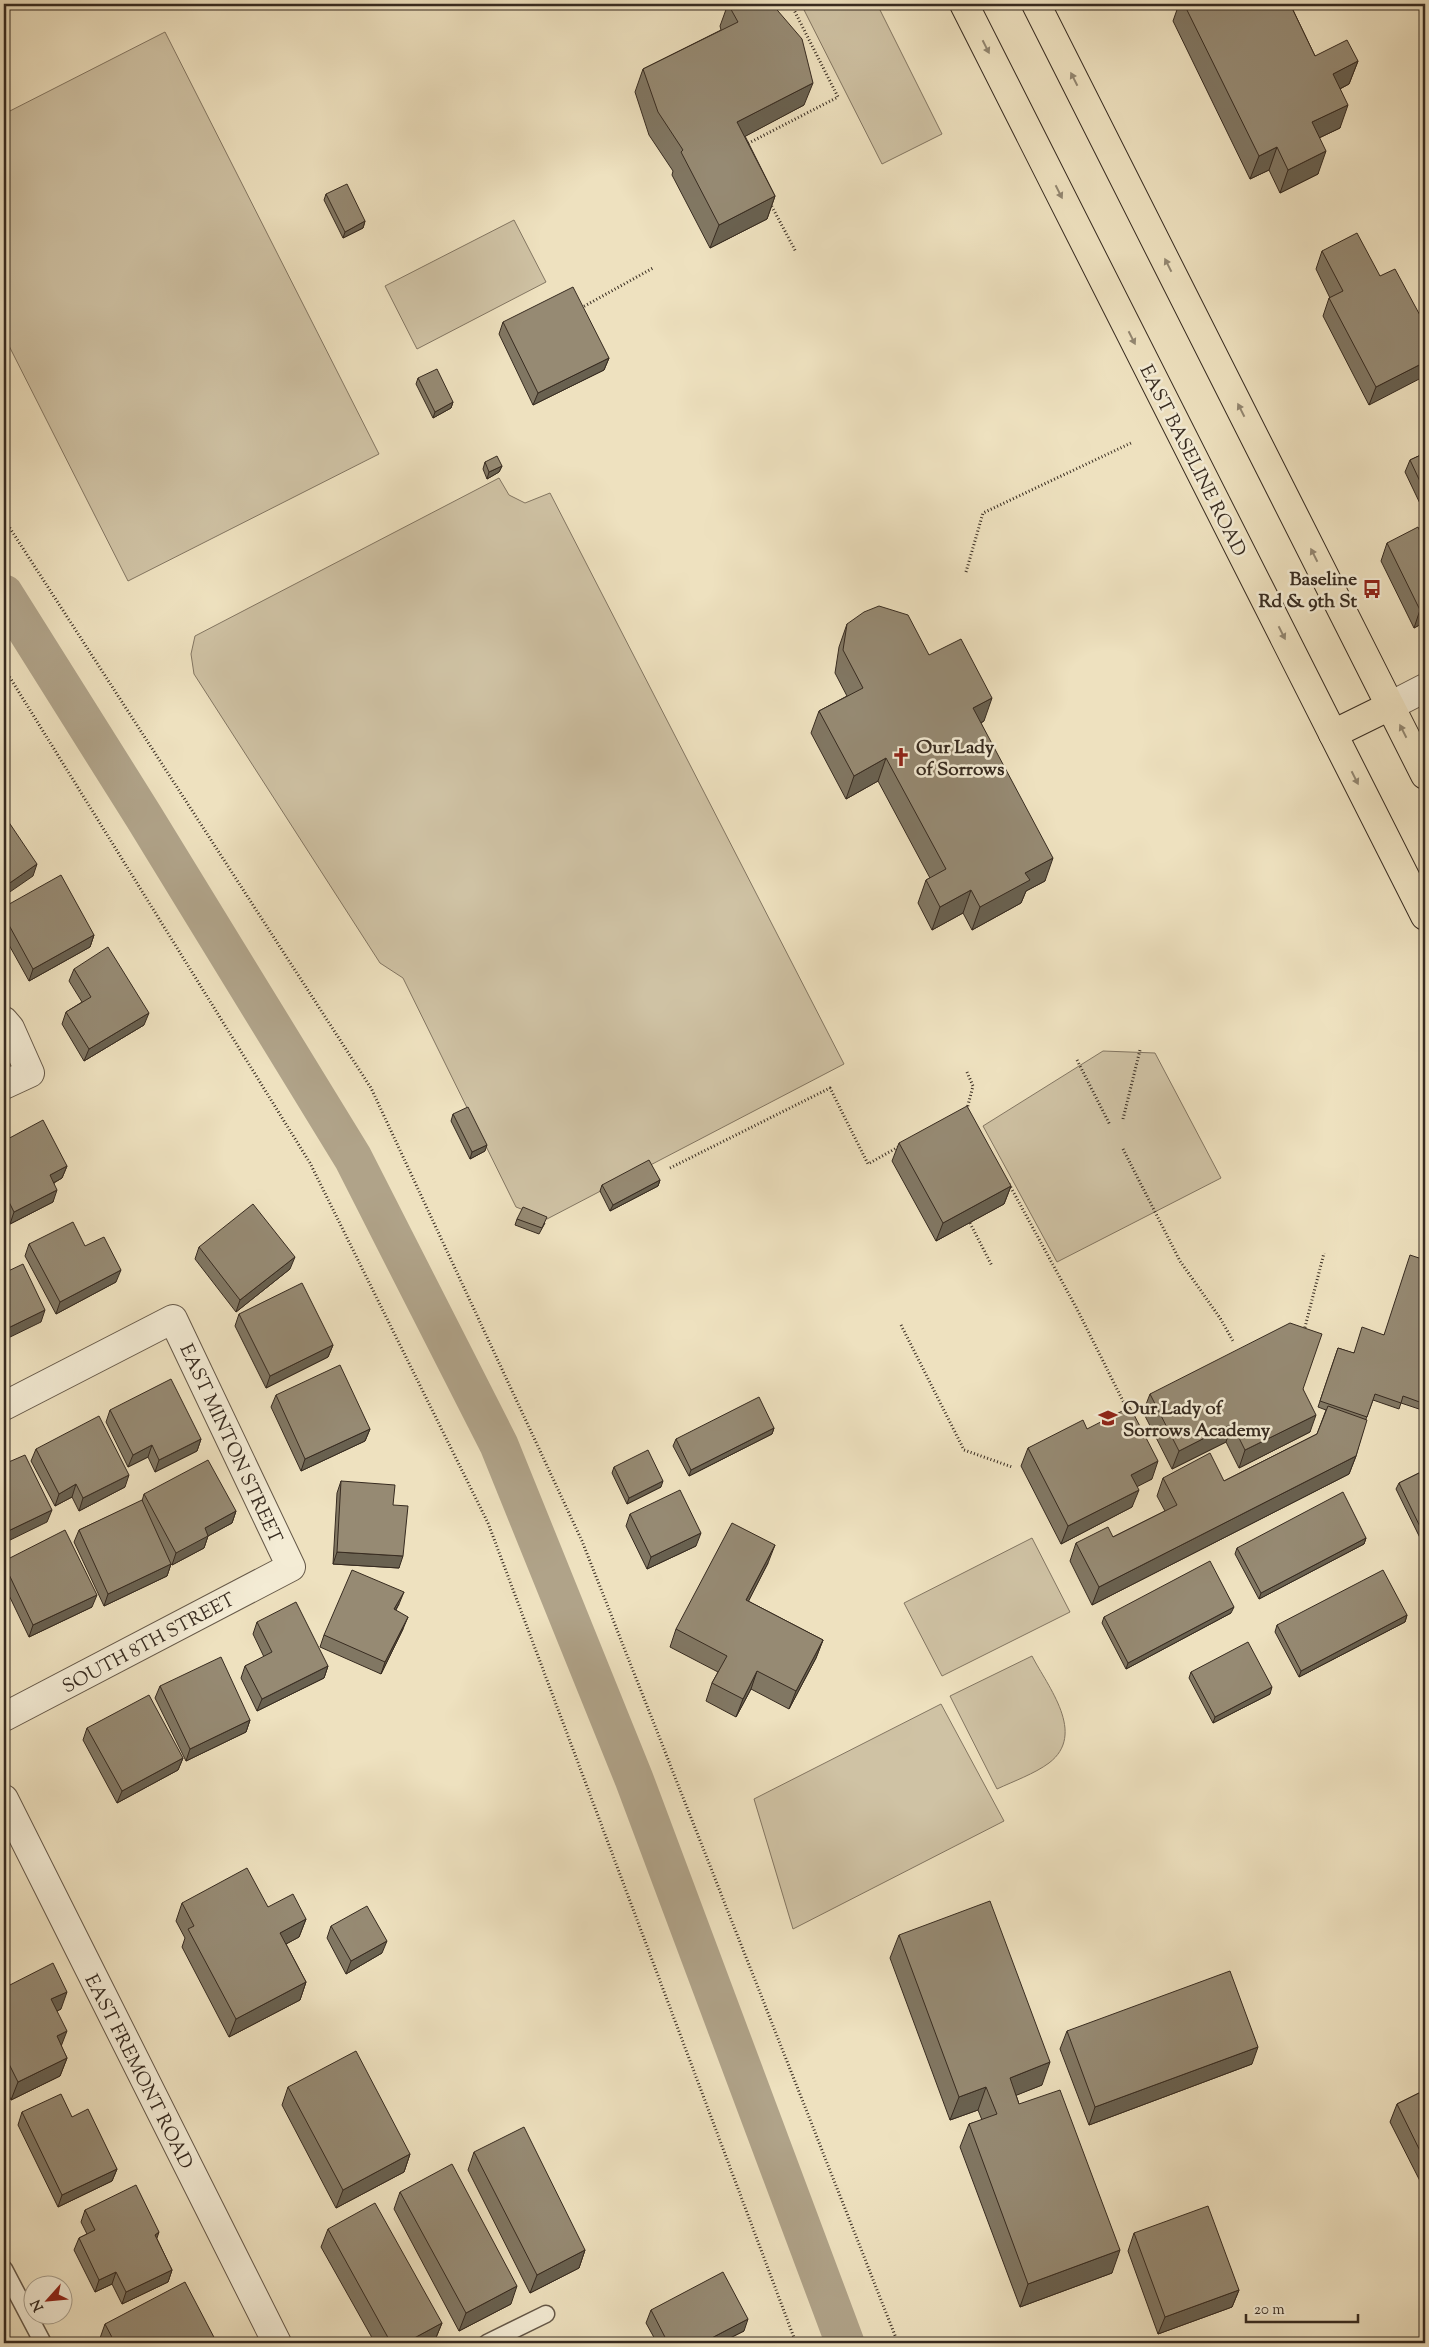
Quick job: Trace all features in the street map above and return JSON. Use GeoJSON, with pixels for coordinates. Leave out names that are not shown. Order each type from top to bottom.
{"type":"FeatureCollection","features":[{"type":"Feature","properties":{"kind":"main road","name":"EAST BASELINE ROAD"},"geometry":{"type":"LineString","coordinates":[[964,4],[1425,916]]}},
{"type":"Feature","properties":{"kind":"main road"},"geometry":{"type":"LineString","coordinates":[[1036,4],[1425,775]]}},
{"type":"Feature","properties":{"kind":"main road"},"geometry":{"type":"LineString","coordinates":[[1333,734],[1390,706]]}},
{"type":"Feature","properties":{"kind":"street"},"geometry":{"type":"LineString","coordinates":[[1390,706],[1425,688]]}},
{"type":"Feature","properties":{"kind":"street"},"geometry":{"type":"LineString","coordinates":[[4,1021],[10,1028],[30,1072],[4,1086]]}},
{"type":"Feature","properties":{"kind":"street","name":"EAST MINTON STREET"},"geometry":{"type":"LineString","coordinates":[[4,1406],[173,1318],[291,1567]]}},
{"type":"Feature","properties":{"kind":"street","name":"SOUTH 8TH STREET"},"geometry":{"type":"LineString","coordinates":[[4,1717],[291,1567]]}},
{"type":"Feature","properties":{"kind":"street","name":"EAST FREMONT ROAD"},"geometry":{"type":"LineString","coordinates":[[4,1799],[277,2343]]}},
{"type":"Feature","properties":{"kind":"lane"},"geometry":{"type":"LineString","coordinates":[[4,2269],[43,2343]]}},
{"type":"Feature","properties":{"kind":"lane"},"geometry":{"type":"LineString","coordinates":[[486,2343],[546,2314]]}},
{"type":"Feature","properties":{"kind":"path"},"geometry":{"type":"LineString","coordinates":[[740,147],[838,97],[791,4]]}},
{"type":"Feature","properties":{"kind":"path"},"geometry":{"type":"LineString","coordinates":[[768,199],[796,252]]}},
{"type":"Feature","properties":{"kind":"path"},"geometry":{"type":"LineString","coordinates":[[575,311],[653,268]]}},
{"type":"Feature","properties":{"kind":"path"},"geometry":{"type":"LineString","coordinates":[[966,572],[983,513],[1132,443]]}},
{"type":"Feature","properties":{"kind":"path"},"geometry":{"type":"LineString","coordinates":[[4,519],[371,1088],[582,1541],[898,2343]]}},
{"type":"Feature","properties":{"kind":"path"},"geometry":{"type":"LineString","coordinates":[[4,668],[310,1163],[488,1523],[796,2343]]}},
{"type":"Feature","properties":{"kind":"path"},"geometry":{"type":"LineString","coordinates":[[1123,1118],[1140,1050]]}},
{"type":"Feature","properties":{"kind":"path"},"geometry":{"type":"LineString","coordinates":[[1077,1060],[1110,1125]]}},
{"type":"Feature","properties":{"kind":"path"},"geometry":{"type":"LineString","coordinates":[[967,1072],[973,1086],[967,1109],[972,1118]]}},
{"type":"Feature","properties":{"kind":"path"},"geometry":{"type":"LineString","coordinates":[[670,1168],[830,1088],[868,1164],[901,1146]]}},
{"type":"Feature","properties":{"kind":"path"},"geometry":{"type":"LineString","coordinates":[[959,1113],[967,1109]]}},
{"type":"Feature","properties":{"kind":"path"},"geometry":{"type":"LineString","coordinates":[[1123,1149],[1180,1261],[1220,1318],[1233,1341]]}},
{"type":"Feature","properties":{"kind":"path"},"geometry":{"type":"LineString","coordinates":[[1006,1179],[1077,1309],[1124,1403]]}},
{"type":"Feature","properties":{"kind":"path"},"geometry":{"type":"LineString","coordinates":[[970,1223],[992,1266]]}},
{"type":"Feature","properties":{"kind":"path"},"geometry":{"type":"LineString","coordinates":[[1304,1331],[1324,1253]]}},
{"type":"Feature","properties":{"kind":"path"},"geometry":{"type":"LineString","coordinates":[[901,1325],[964,1450],[1012,1467]]}},
{"type":"Feature","properties":{"kind":"shaded area"},"geometry":{"type":"Polygon","coordinates":[[[801,4],[877,4],[942,134],[882,164],[801,4]]]}},
{"type":"Feature","properties":{"kind":"shaded area"},"geometry":{"type":"Polygon","coordinates":[[[165,32],[379,454],[128,581],[4,336],[4,114],[165,32]]]}},
{"type":"Feature","properties":{"kind":"shaded area"},"geometry":{"type":"Polygon","coordinates":[[[514,220],[546,282],[417,349],[385,286],[514,220]]]}},
{"type":"Feature","properties":{"kind":"shaded area"},"geometry":{"type":"Polygon","coordinates":[[[499,478],[509,495],[525,503],[550,493],[844,1064],[547,1219],[516,1207],[403,978],[380,963],[194,674],[191,654],[195,636],[499,478]]]}},
{"type":"Feature","properties":{"kind":"shaded area"},"geometry":{"type":"Polygon","coordinates":[[[1103,1051],[1155,1053],[1221,1178],[1057,1262],[983,1126],[1103,1051]]]}},
{"type":"Feature","properties":{"kind":"shaded area"},"geometry":{"type":"Polygon","coordinates":[[[1032,1538],[1070,1612],[942,1676],[904,1603],[1032,1538]]]}},
{"type":"Feature","properties":{"kind":"shaded area"},"geometry":{"type":"Polygon","coordinates":[[[1032,1656],[1061,1710],[1065,1725],[1065,1738],[1060,1751],[1049,1763],[997,1789],[950,1696],[1032,1656]]]}},
{"type":"Feature","properties":{"kind":"shaded area"},"geometry":{"type":"Polygon","coordinates":[[[941,1704],[1004,1821],[793,1929],[754,1799],[941,1704]]]}},
{"type":"Feature","properties":{"kind":"building"},"geometry":{"type":"Polygon","coordinates":[[[728,4],[768,4],[769,6],[772,4],[802,39],[813,83],[737,122],[775,196],[719,225],[681,152],[683,150],[658,112],[643,69],[738,22],[728,4]]]}},
{"type":"Feature","properties":{"kind":"building"},"geometry":{"type":"Polygon","coordinates":[[[1184,4],[1290,4],[1315,56],[1347,40],[1358,61],[1333,74],[1348,105],[1312,122],[1326,151],[1288,170],[1277,147],[1259,156],[1184,4]]]}},
{"type":"Feature","properties":{"kind":"building"},"geometry":{"type":"Polygon","coordinates":[[[347,184],[365,221],[345,232],[326,194],[347,184]]]}},
{"type":"Feature","properties":{"kind":"building"},"geometry":{"type":"Polygon","coordinates":[[[1357,233],[1380,276],[1395,269],[1422,319],[1425,318],[1425,362],[1376,387],[1329,298],[1343,291],[1322,251],[1357,233]]]}},
{"type":"Feature","properties":{"kind":"building"},"geometry":{"type":"Polygon","coordinates":[[[573,287],[609,358],[538,393],[503,322],[573,287]]]}},
{"type":"Feature","properties":{"kind":"building"},"geometry":{"type":"Polygon","coordinates":[[[437,369],[453,402],[435,412],[418,378],[437,369]]]}},
{"type":"Feature","properties":{"kind":"building"},"geometry":{"type":"Polygon","coordinates":[[[1425,453],[1425,492],[1410,460],[1425,453]]]}},
{"type":"Feature","properties":{"kind":"building"},"geometry":{"type":"Polygon","coordinates":[[[497,456],[502,466],[489,472],[485,462],[497,456]]]}},
{"type":"Feature","properties":{"kind":"building"},"geometry":{"type":"Polygon","coordinates":[[[1418,527],[1425,542],[1425,608],[1420,610],[1387,543],[1418,527]]]}},
{"type":"Feature","properties":{"kind":"building","name":"Our Lady of Sorrows"},"geometry":{"type":"Polygon","coordinates":[[[879,606],[908,615],[929,655],[961,639],[992,698],[973,708],[1053,858],[1025,873],[1030,880],[980,907],[971,890],[940,907],[926,880],[946,869],[886,758],[854,776],[819,711],[863,688],[843,650],[847,624],[864,612],[879,606]]]}},
{"type":"Feature","properties":{"kind":"building"},"geometry":{"type":"Polygon","coordinates":[[[4,815],[37,864],[4,887],[4,815]]]}},
{"type":"Feature","properties":{"kind":"building"},"geometry":{"type":"Polygon","coordinates":[[[61,875],[94,935],[33,969],[4,916],[4,907],[61,875]]]}},
{"type":"Feature","properties":{"kind":"building"},"geometry":{"type":"Polygon","coordinates":[[[108,947],[149,1013],[89,1049],[66,1012],[91,997],[74,969],[108,947]]]}},
{"type":"Feature","properties":{"kind":"building"},"geometry":{"type":"Polygon","coordinates":[[[967,1106],[1011,1186],[943,1223],[899,1143],[967,1106]]]}},
{"type":"Feature","properties":{"kind":"building"},"geometry":{"type":"Polygon","coordinates":[[[468,1107],[487,1145],[472,1152],[453,1114],[468,1107]]]}},
{"type":"Feature","properties":{"kind":"building"},"geometry":{"type":"Polygon","coordinates":[[[43,1120],[67,1166],[50,1175],[57,1190],[14,1212],[4,1192],[4,1141],[43,1120]]]}},
{"type":"Feature","properties":{"kind":"building"},"geometry":{"type":"Polygon","coordinates":[[[649,1160],[660,1180],[613,1205],[602,1185],[649,1160]]]}},
{"type":"Feature","properties":{"kind":"building"},"geometry":{"type":"Polygon","coordinates":[[[253,1204],[295,1257],[240,1300],[199,1247],[253,1204]]]}},
{"type":"Feature","properties":{"kind":"building"},"geometry":{"type":"Polygon","coordinates":[[[523,1207],[547,1217],[542,1228],[517,1219],[523,1207]]]}},
{"type":"Feature","properties":{"kind":"building"},"geometry":{"type":"Polygon","coordinates":[[[73,1222],[85,1246],[104,1237],[121,1270],[60,1302],[29,1244],[73,1222]]]}},
{"type":"Feature","properties":{"kind":"building"},"geometry":{"type":"Polygon","coordinates":[[[1410,1255],[1425,1260],[1425,1404],[1403,1396],[1401,1403],[1375,1394],[1367,1417],[1320,1401],[1338,1348],[1354,1353],[1362,1327],[1384,1335],[1410,1255]]]}},
{"type":"Feature","properties":{"kind":"building"},"geometry":{"type":"Polygon","coordinates":[[[23,1264],[45,1310],[4,1330],[4,1273],[23,1264]]]}},
{"type":"Feature","properties":{"kind":"building"},"geometry":{"type":"Polygon","coordinates":[[[302,1283],[333,1345],[270,1376],[239,1314],[302,1283]]]}},
{"type":"Feature","properties":{"kind":"building"},"geometry":{"type":"Polygon","coordinates":[[[1290,1323],[1322,1334],[1303,1389],[1316,1415],[1245,1450],[1232,1424],[1179,1451],[1150,1394],[1290,1323]]]}},
{"type":"Feature","properties":{"kind":"building"},"geometry":{"type":"Polygon","coordinates":[[[340,1365],[370,1429],[305,1459],[276,1395],[340,1365]]]}},
{"type":"Feature","properties":{"kind":"building"},"geometry":{"type":"Polygon","coordinates":[[[171,1379],[201,1439],[159,1460],[152,1445],[133,1455],[110,1410],[171,1379]]]}},
{"type":"Feature","properties":{"kind":"building"},"geometry":{"type":"Polygon","coordinates":[[[759,1397],[774,1428],[691,1470],[676,1439],[759,1397]]]}},
{"type":"Feature","properties":{"kind":"building"},"geometry":{"type":"Polygon","coordinates":[[[1328,1406],[1367,1420],[1356,1456],[1099,1587],[1076,1543],[1108,1527],[1113,1537],[1177,1505],[1163,1478],[1210,1453],[1224,1481],[1317,1434],[1328,1406]]]}},
{"type":"Feature","properties":{"kind":"building"},"geometry":{"type":"Polygon","coordinates":[[[1130,1407],[1158,1461],[1131,1475],[1139,1490],[1068,1526],[1028,1448],[1083,1420],[1087,1429],[1130,1407]]]}},
{"type":"Feature","properties":{"kind":"building"},"geometry":{"type":"Polygon","coordinates":[[[99,1416],[129,1475],[83,1498],[76,1484],[59,1494],[36,1449],[99,1416]]]}},
{"type":"Feature","properties":{"kind":"building"},"geometry":{"type":"Polygon","coordinates":[[[648,1450],[663,1481],[629,1498],[614,1467],[648,1450]]]}},
{"type":"Feature","properties":{"kind":"building"},"geometry":{"type":"Polygon","coordinates":[[[25,1455],[52,1510],[4,1533],[4,1464],[25,1455]]]}},
{"type":"Feature","properties":{"kind":"building"},"geometry":{"type":"Polygon","coordinates":[[[208,1460],[236,1511],[205,1528],[208,1536],[176,1553],[144,1494],[208,1460]]]}},
{"type":"Feature","properties":{"kind":"building"},"geometry":{"type":"Polygon","coordinates":[[[1425,1470],[1425,1537],[1399,1483],[1425,1470]]]}},
{"type":"Feature","properties":{"kind":"building"},"geometry":{"type":"Polygon","coordinates":[[[341,1481],[395,1485],[393,1505],[408,1506],[403,1556],[337,1552],[341,1481]]]}},
{"type":"Feature","properties":{"kind":"building"},"geometry":{"type":"Polygon","coordinates":[[[680,1490],[701,1533],[651,1557],[630,1514],[680,1490]]]}},
{"type":"Feature","properties":{"kind":"building"},"geometry":{"type":"Polygon","coordinates":[[[1343,1492],[1366,1538],[1261,1593],[1237,1548],[1343,1492]]]}},
{"type":"Feature","properties":{"kind":"building"},"geometry":{"type":"Polygon","coordinates":[[[142,1500],[171,1564],[108,1594],[79,1530],[142,1500]]]}},
{"type":"Feature","properties":{"kind":"building"},"geometry":{"type":"Polygon","coordinates":[[[732,1523],[775,1545],[746,1600],[823,1640],[796,1691],[757,1671],[743,1699],[712,1683],[727,1656],[676,1629],[732,1523]]]}},
{"type":"Feature","properties":{"kind":"building"},"geometry":{"type":"Polygon","coordinates":[[[65,1530],[97,1595],[33,1625],[4,1561],[65,1530]]]}},
{"type":"Feature","properties":{"kind":"building"},"geometry":{"type":"Polygon","coordinates":[[[1210,1561],[1234,1607],[1128,1663],[1104,1617],[1210,1561]]]}},
{"type":"Feature","properties":{"kind":"building"},"geometry":{"type":"Polygon","coordinates":[[[352,1570],[404,1592],[394,1609],[408,1617],[385,1662],[324,1635],[352,1570]]]}},
{"type":"Feature","properties":{"kind":"building"},"geometry":{"type":"Polygon","coordinates":[[[1383,1570],[1407,1615],[1301,1671],[1277,1625],[1383,1570]]]}},
{"type":"Feature","properties":{"kind":"building"},"geometry":{"type":"Polygon","coordinates":[[[296,1602],[328,1666],[262,1699],[245,1666],[272,1652],[257,1622],[296,1602]]]}},
{"type":"Feature","properties":{"kind":"building"},"geometry":{"type":"Polygon","coordinates":[[[1248,1642],[1272,1687],[1215,1717],[1191,1672],[1248,1642]]]}},
{"type":"Feature","properties":{"kind":"building"},"geometry":{"type":"Polygon","coordinates":[[[221,1657],[250,1720],[190,1749],[160,1686],[221,1657]]]}},
{"type":"Feature","properties":{"kind":"building"},"geometry":{"type":"Polygon","coordinates":[[[149,1695],[183,1758],[122,1791],[87,1728],[149,1695]]]}},
{"type":"Feature","properties":{"kind":"building"},"geometry":{"type":"Polygon","coordinates":[[[247,1868],[268,1907],[293,1894],[306,1919],[280,1933],[306,1982],[236,2019],[188,1929],[194,1926],[182,1903],[247,1868]]]}},
{"type":"Feature","properties":{"kind":"building"},"geometry":{"type":"Polygon","coordinates":[[[990,1901],[1050,2062],[1010,2078],[1019,2104],[1060,2090],[1120,2250],[1028,2284],[969,2124],[997,2114],[986,2087],[959,2097],[899,1935],[990,1901]]]}},
{"type":"Feature","properties":{"kind":"building"},"geometry":{"type":"Polygon","coordinates":[[[367,1906],[387,1941],[351,1961],[331,1926],[367,1906]]]}},
{"type":"Feature","properties":{"kind":"building"},"geometry":{"type":"Polygon","coordinates":[[[53,1963],[67,1992],[51,1999],[67,2031],[57,2036],[67,2058],[18,2082],[4,2054],[4,1988],[53,1963]]]}},
{"type":"Feature","properties":{"kind":"building"},"geometry":{"type":"Polygon","coordinates":[[[1230,1971],[1258,2047],[1095,2107],[1067,2031],[1230,1971]]]}},
{"type":"Feature","properties":{"kind":"building"},"geometry":{"type":"Polygon","coordinates":[[[356,2051],[410,2154],[343,2190],[288,2087],[356,2051]]]}},
{"type":"Feature","properties":{"kind":"building"},"geometry":{"type":"Polygon","coordinates":[[[1425,2090],[1425,2161],[1397,2104],[1425,2090]]]}},
{"type":"Feature","properties":{"kind":"building"},"geometry":{"type":"Polygon","coordinates":[[[61,2094],[72,2117],[88,2109],[117,2169],[62,2195],[22,2112],[61,2094]]]}},
{"type":"Feature","properties":{"kind":"building"},"geometry":{"type":"Polygon","coordinates":[[[524,2127],[585,2250],[537,2275],[474,2152],[524,2127]]]}},
{"type":"Feature","properties":{"kind":"building"},"geometry":{"type":"Polygon","coordinates":[[[452,2164],[517,2286],[466,2313],[400,2192],[452,2164]]]}},
{"type":"Feature","properties":{"kind":"building"},"geometry":{"type":"Polygon","coordinates":[[[136,2185],[159,2232],[155,2235],[172,2270],[126,2292],[116,2272],[99,2280],[79,2238],[95,2230],[85,2210],[136,2185]]]}},
{"type":"Feature","properties":{"kind":"building"},"geometry":{"type":"Polygon","coordinates":[[[375,2203],[442,2323],[405,2343],[391,2343],[328,2229],[375,2203]]]}},
{"type":"Feature","properties":{"kind":"building"},"geometry":{"type":"Polygon","coordinates":[[[1208,2206],[1239,2290],[1165,2317],[1134,2233],[1208,2206]]]}},
{"type":"Feature","properties":{"kind":"building"},"geometry":{"type":"Polygon","coordinates":[[[723,2272],[748,2319],[702,2343],[668,2343],[651,2310],[723,2272]]]}},
{"type":"Feature","properties":{"kind":"building"},"geometry":{"type":"Polygon","coordinates":[[[185,2282],[217,2343],[115,2343],[105,2324],[185,2282]]]}},
{"type":"Feature","properties":{"kind":"waterway"},"geometry":{"type":"LineString","coordinates":[[4,594],[144,817],[353,1158],[499,1445],[634,1779],[845,2343]]}},
{"type":"Feature","properties":{"kind":"place","name":"Baseline Rd & 9th St"},"geometry":{"type":"Point","coordinates":[1372,589]}},
{"type":"Feature","properties":{"kind":"place","name":"Our Lady of Sorrows"},"geometry":{"type":"Point","coordinates":[901,757]}},
{"type":"Feature","properties":{"kind":"place","name":"Our Lady of Sorrows Academy"},"geometry":{"type":"Point","coordinates":[1108,1418]}}]}
